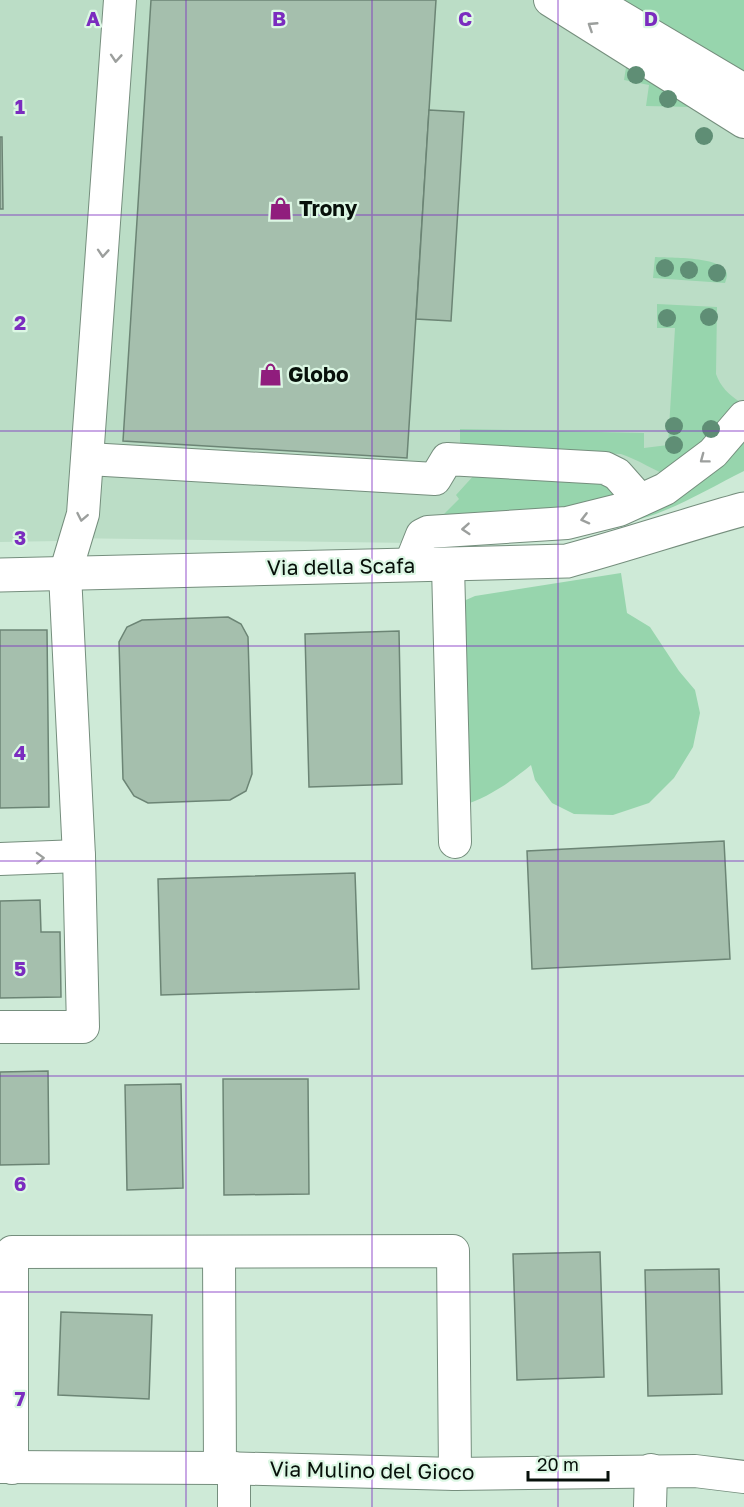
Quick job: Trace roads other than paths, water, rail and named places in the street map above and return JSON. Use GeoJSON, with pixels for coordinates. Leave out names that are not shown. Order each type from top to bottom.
{"type":"FeatureCollection","features":[{"type":"Feature","properties":{"kind":"main road","name":"Via della Scafa"},"geometry":{"type":"LineString","coordinates":[[676,527],[744,486]]}},
{"type":"Feature","properties":{"kind":"main road","name":"Via della Scafa"},"geometry":{"type":"LineString","coordinates":[[0,575],[448,566],[567,561],[623,546],[676,527],[744,509]]}},
{"type":"Feature","properties":{"kind":"street"},"geometry":{"type":"LineString","coordinates":[[0,1027],[83,1026],[79,856],[65,574],[83,514],[120,0]]}},
{"type":"Feature","properties":{"kind":"street"},"geometry":{"type":"LineString","coordinates":[[550,0],[744,122]]}},
{"type":"Feature","properties":{"kind":"street"},"geometry":{"type":"LineString","coordinates":[[592,0],[744,90]]}},
{"type":"Feature","properties":{"kind":"street"},"geometry":{"type":"LineString","coordinates":[[410,566],[424,533],[567,524],[620,510],[665,489],[713,453],[744,417]]}},
{"type":"Feature","properties":{"kind":"street"},"geometry":{"type":"LineString","coordinates":[[88,459],[435,479],[447,459],[605,468],[617,474],[640,500]]}},
{"type":"Feature","properties":{"kind":"street"},"geometry":{"type":"LineString","coordinates":[[448,566],[455,842]]}},
{"type":"Feature","properties":{"kind":"street"},"geometry":{"type":"LineString","coordinates":[[0,859],[79,856]]}},
{"type":"Feature","properties":{"kind":"street"},"geometry":{"type":"LineString","coordinates":[[6,1467],[12,1252],[453,1251],[455,1474]]}},
{"type":"Feature","properties":{"kind":"street"},"geometry":{"type":"LineString","coordinates":[[219,1253],[227,1468],[234,1507]]}},
{"type":"Feature","properties":{"kind":"street","name":"Via Mulino del Gioco"},"geometry":{"type":"LineString","coordinates":[[6,1467],[227,1468],[455,1474],[651,1470],[694,1471],[744,1477]]}},
{"type":"Feature","properties":{"kind":"street"},"geometry":{"type":"LineString","coordinates":[[650,1507],[651,1470]]}},
{"type":"Feature","properties":{"kind":"place","name":"Trony"},"geometry":{"type":"Point","coordinates":[281,209]}},
{"type":"Feature","properties":{"kind":"place","name":"Globo"},"geometry":{"type":"Point","coordinates":[270,375]}}]}
